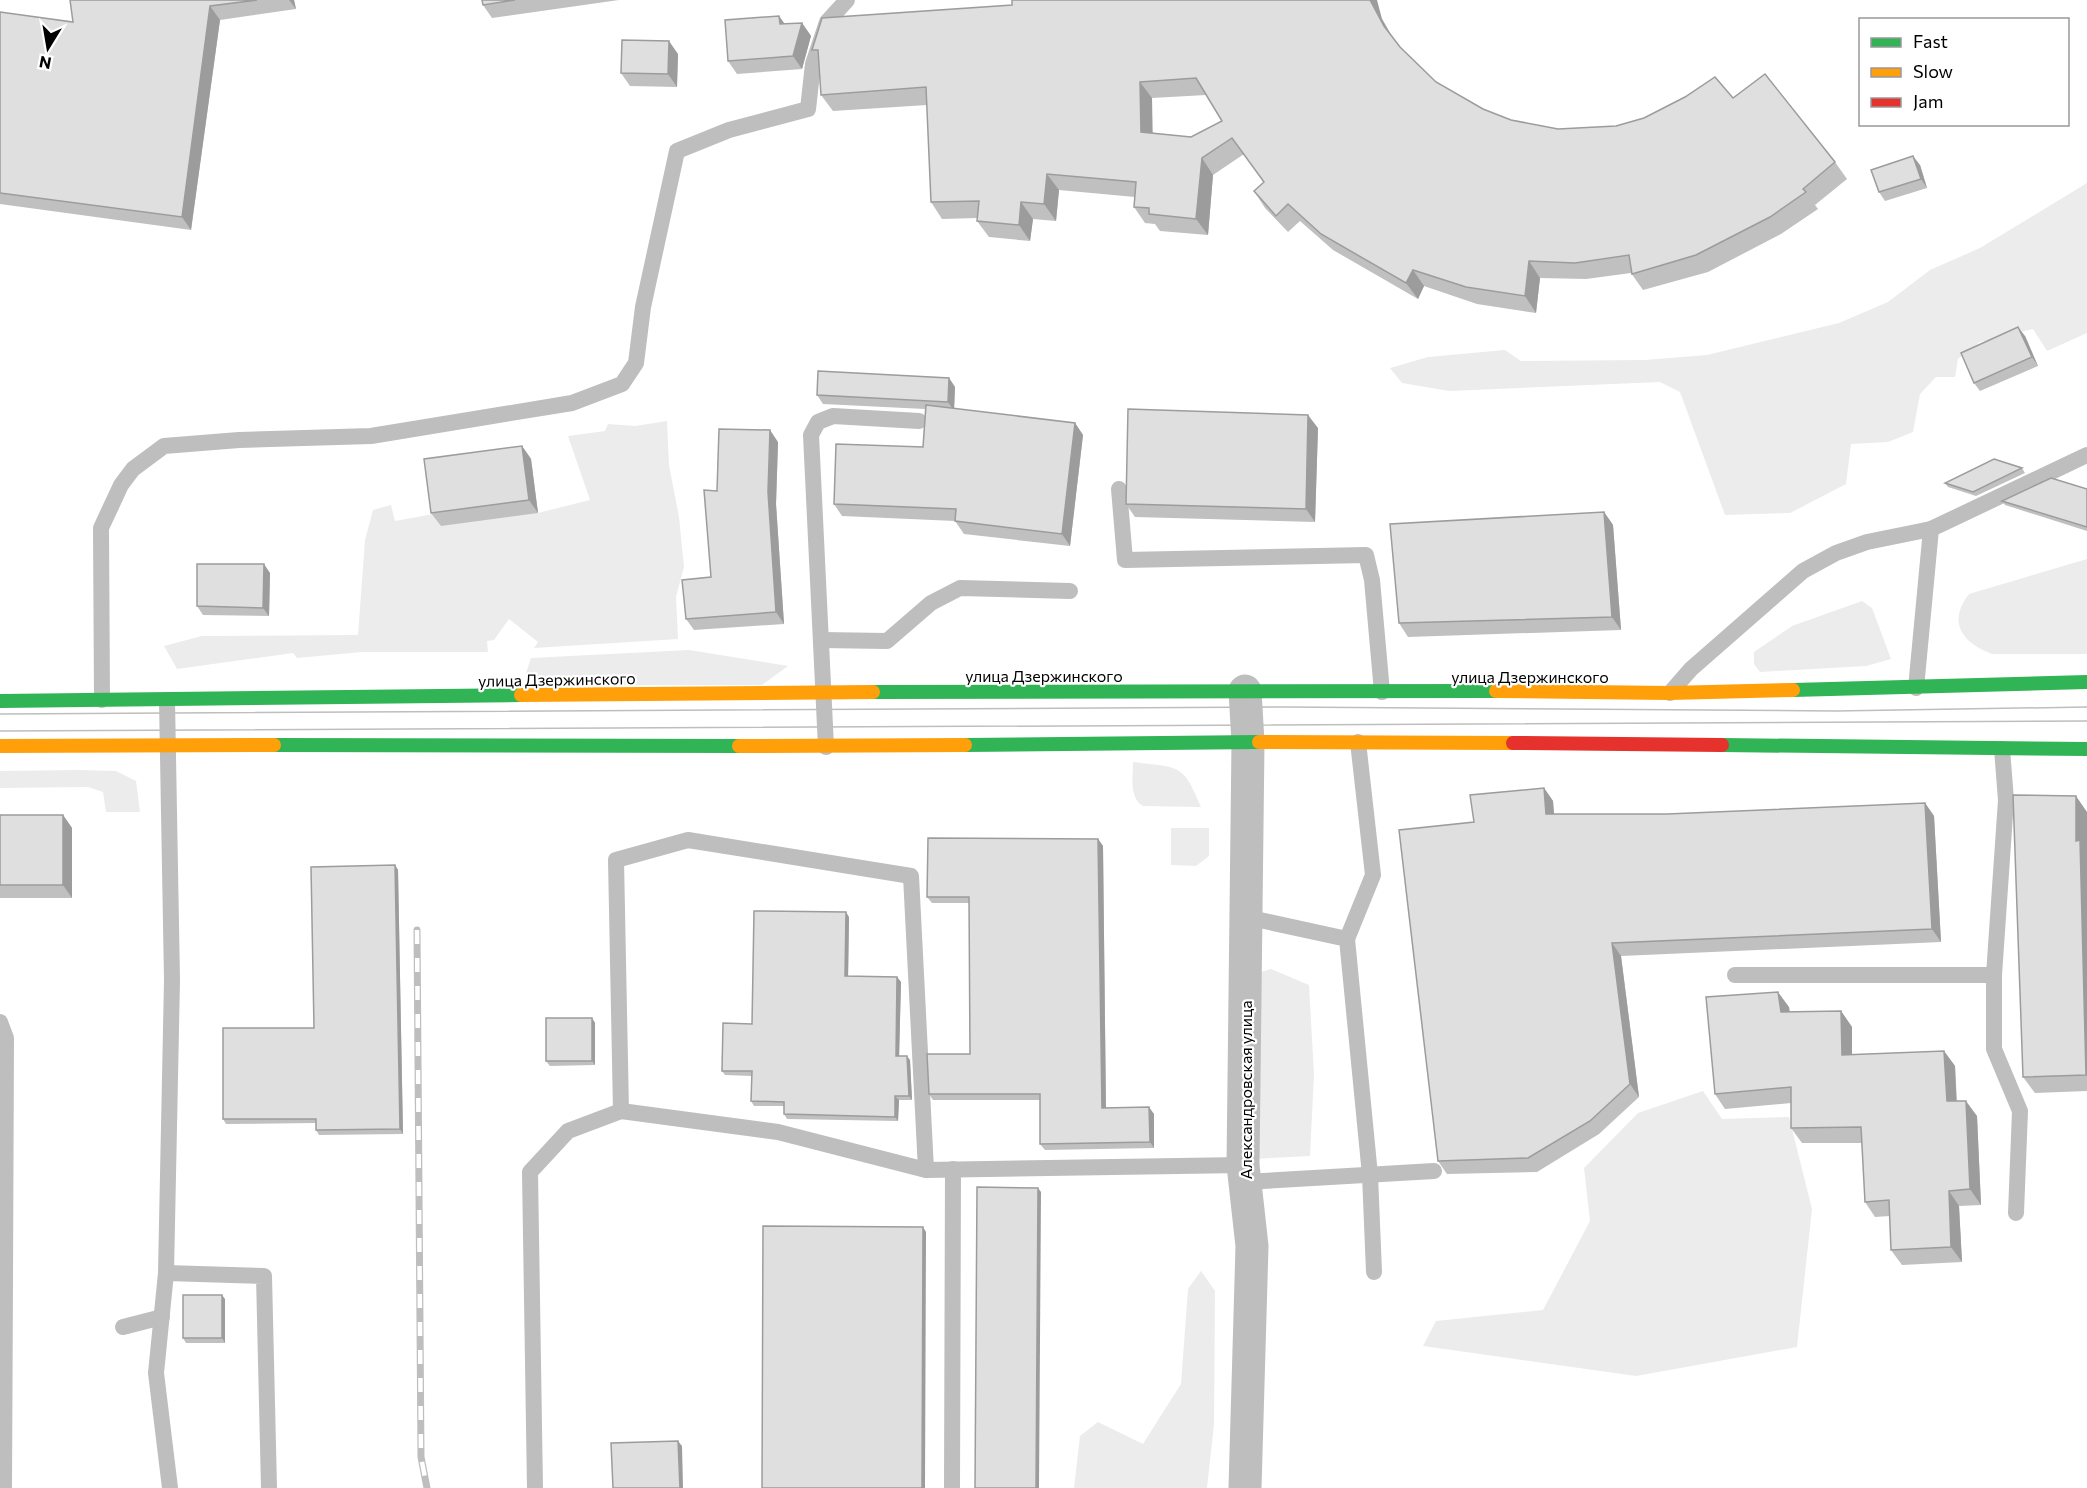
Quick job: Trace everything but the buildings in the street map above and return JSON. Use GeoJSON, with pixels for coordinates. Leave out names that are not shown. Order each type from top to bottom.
{"type":"FeatureCollection","features":[{"type":"Feature","properties":{"kind":"main road","name":"улица Дзержинского"},"geometry":{"type":"LineString","coordinates":[[0,700],[824,692],[1670,693],[2087,682]]}},
{"type":"Feature","properties":{"kind":"main road"},"geometry":{"type":"LineString","coordinates":[[0,746],[590,744],[826,747],[1358,742],[2087,748]]}},
{"type":"Feature","properties":{"kind":"street","name":"Александровская улица"},"geometry":{"type":"LineString","coordinates":[[1245,691],[1248,742],[1244,1173],[1252,1246],[1245,1488]]}},
{"type":"Feature","properties":{"kind":"lane"},"geometry":{"type":"LineString","coordinates":[[102,700],[101,528],[121,485],[133,469],[164,446],[371,436],[572,403],[622,384],[636,363],[645,297],[677,150],[729,130],[808,109],[813,64],[827,22],[847,0]]}},
{"type":"Feature","properties":{"kind":"lane"},"geometry":{"type":"LineString","coordinates":[[826,747],[810,454],[814,428],[824,417],[833,416],[919,421]]}},
{"type":"Feature","properties":{"kind":"lane"},"geometry":{"type":"LineString","coordinates":[[1670,693],[1691,669],[1803,571],[1836,553],[1867,542],[1931,529],[2087,454]]}},
{"type":"Feature","properties":{"kind":"lane"},"geometry":{"type":"LineString","coordinates":[[1119,489],[1125,560],[1366,555],[1372,580],[1382,692]]}},
{"type":"Feature","properties":{"kind":"lane"},"geometry":{"type":"LineString","coordinates":[[1916,688],[1931,529]]}},
{"type":"Feature","properties":{"kind":"lane"},"geometry":{"type":"LineString","coordinates":[[821,640],[887,641],[924,608],[960,588],[1070,591]]}},
{"type":"Feature","properties":{"kind":"lane"},"geometry":{"type":"LineString","coordinates":[[167,700],[172,980],[166,1273],[156,1373],[170,1488]]}},
{"type":"Feature","properties":{"kind":"lane"},"geometry":{"type":"LineString","coordinates":[[1358,742],[1373,875],[1347,939],[1370,1175],[1374,1272]]}},
{"type":"Feature","properties":{"kind":"lane"},"geometry":{"type":"LineString","coordinates":[[2002,749],[2006,800],[1994,975],[1994,1049],[2020,1111],[2016,1213]]}},
{"type":"Feature","properties":{"kind":"lane"},"geometry":{"type":"LineString","coordinates":[[621,1111],[616,860],[688,840],[911,876],[926,1170]]}},
{"type":"Feature","properties":{"kind":"lane"},"geometry":{"type":"LineString","coordinates":[[1246,917],[1347,939]]}},
{"type":"Feature","properties":{"kind":"lane"},"geometry":{"type":"LineString","coordinates":[[1735,975],[1994,975]]}},
{"type":"Feature","properties":{"kind":"lane"},"geometry":{"type":"LineString","coordinates":[[0,1023],[6,1038],[3,1282],[4,1488]]}},
{"type":"Feature","properties":{"kind":"lane"},"geometry":{"type":"LineString","coordinates":[[535,1488],[530,1172],[568,1131],[621,1111],[778,1132],[926,1170],[1370,1175],[1434,1171]]}},
{"type":"Feature","properties":{"kind":"lane"},"geometry":{"type":"LineString","coordinates":[[952,1488],[953,1169]]}},
{"type":"Feature","properties":{"kind":"lane"},"geometry":{"type":"LineString","coordinates":[[166,1273],[264,1276],[269,1488]]}},
{"type":"Feature","properties":{"kind":"lane"},"geometry":{"type":"LineString","coordinates":[[123,1327],[162,1317]]}},
{"type":"Feature","properties":{"kind":"shaded area"},"geometry":{"type":"Polygon","coordinates":[[[2087,183],[2087,333],[2047,351],[2033,329],[1980,342],[1958,359],[1955,377],[1936,377],[1920,394],[1913,432],[1888,442],[1851,444],[1846,484],[1790,513],[1725,515],[1680,392],[1660,382],[1449,391],[1402,383],[1390,368],[1428,357],[1505,350],[1521,361],[1645,360],[1707,355],[1839,323],[1888,302],[1930,270],[1980,248],[2087,183]]]}},
{"type":"Feature","properties":{"kind":"shaded area"},"geometry":{"type":"Polygon","coordinates":[[[667,421],[669,465],[679,517],[684,567],[676,597],[678,639],[534,648],[538,642],[509,619],[494,640],[487,641],[488,652],[362,652],[297,658],[293,653],[177,669],[164,646],[202,636],[358,635],[365,540],[373,510],[391,505],[395,521],[439,513],[538,513],[590,500],[568,436],[605,431],[608,424],[635,426],[667,421]]]}},
{"type":"Feature","properties":{"kind":"shaded area"},"geometry":{"type":"Polygon","coordinates":[[[2087,559],[2087,654],[1992,654],[1973,644],[1961,630],[1959,614],[1969,594],[2087,559]]]}},
{"type":"Feature","properties":{"kind":"shaded area"},"geometry":{"type":"Polygon","coordinates":[[[1862,601],[1872,608],[1891,659],[1866,666],[1760,672],[1754,664],[1754,652],[1792,626],[1862,601]]]}},
{"type":"Feature","properties":{"kind":"shaded area"},"geometry":{"type":"Polygon","coordinates":[[[689,650],[788,666],[762,685],[569,685],[526,673],[531,658],[689,650]]]}},
{"type":"Feature","properties":{"kind":"shaded area"},"geometry":{"type":"Polygon","coordinates":[[[1133,762],[1160,765],[1177,770],[1189,782],[1201,807],[1143,806],[1134,793],[1133,762]]]}},
{"type":"Feature","properties":{"kind":"shaded area"},"geometry":{"type":"Polygon","coordinates":[[[0,771],[116,771],[136,781],[140,812],[106,812],[103,792],[88,787],[0,788],[0,771]]]}},
{"type":"Feature","properties":{"kind":"shaded area"},"geometry":{"type":"Polygon","coordinates":[[[1171,828],[1209,828],[1209,856],[1196,866],[1171,865],[1171,828]]]}},
{"type":"Feature","properties":{"kind":"shaded area"},"geometry":{"type":"Polygon","coordinates":[[[1271,969],[1309,985],[1314,1074],[1310,1156],[1252,1159],[1261,972],[1271,969]]]}},
{"type":"Feature","properties":{"kind":"shaded area"},"geometry":{"type":"Polygon","coordinates":[[[1703,1091],[1722,1119],[1789,1117],[1812,1209],[1797,1347],[1636,1376],[1423,1346],[1436,1321],[1543,1310],[1590,1221],[1584,1168],[1638,1113],[1703,1091]]]}},
{"type":"Feature","properties":{"kind":"shaded area"},"geometry":{"type":"Polygon","coordinates":[[[1201,1271],[1215,1291],[1214,1424],[1207,1488],[1074,1488],[1080,1436],[1098,1422],[1143,1444],[1181,1384],[1188,1289],[1201,1271]]]}},
{"type":"Feature","properties":{"kind":"tram line"},"geometry":{"type":"LineString","coordinates":[[0,714],[1285,707],[1836,711],[2087,707]]}},
{"type":"Feature","properties":{"kind":"tram line"},"geometry":{"type":"LineString","coordinates":[[0,731],[2087,721]]}},
{"type":"Feature","properties":{"kind":"railway"},"geometry":{"type":"LineString","coordinates":[[417,930],[421,1457],[427,1488]]}},
{"type":"Feature","properties":{"kind":"traffic: fast"},"geometry":{"type":"LineString","coordinates":[[1793,690],[2087,682]]}},
{"type":"Feature","properties":{"kind":"traffic: fast"},"geometry":{"type":"LineString","coordinates":[[873,692],[1496,691]]}},
{"type":"Feature","properties":{"kind":"traffic: fast"},"geometry":{"type":"LineString","coordinates":[[0,701],[521,695]]}},
{"type":"Feature","properties":{"kind":"traffic: fast"},"geometry":{"type":"LineString","coordinates":[[965,745],[1259,742]]}},
{"type":"Feature","properties":{"kind":"traffic: fast"},"geometry":{"type":"LineString","coordinates":[[274,745],[739,746]]}},
{"type":"Feature","properties":{"kind":"traffic: fast"},"geometry":{"type":"LineString","coordinates":[[1722,745],[2087,749]]}},
{"type":"Feature","properties":{"kind":"traffic: slow"},"geometry":{"type":"LineString","coordinates":[[1496,691],[1669,693],[1793,690]]}},
{"type":"Feature","properties":{"kind":"traffic: slow"},"geometry":{"type":"LineString","coordinates":[[521,695],[873,692]]}},
{"type":"Feature","properties":{"kind":"traffic: slow"},"geometry":{"type":"LineString","coordinates":[[1259,742],[1513,743]]}},
{"type":"Feature","properties":{"kind":"traffic: slow"},"geometry":{"type":"LineString","coordinates":[[0,746],[274,745]]}},
{"type":"Feature","properties":{"kind":"traffic: slow"},"geometry":{"type":"LineString","coordinates":[[739,746],[965,745]]}},
{"type":"Feature","properties":{"kind":"traffic: jam"},"geometry":{"type":"LineString","coordinates":[[1513,743],[1722,745]]}}]}
